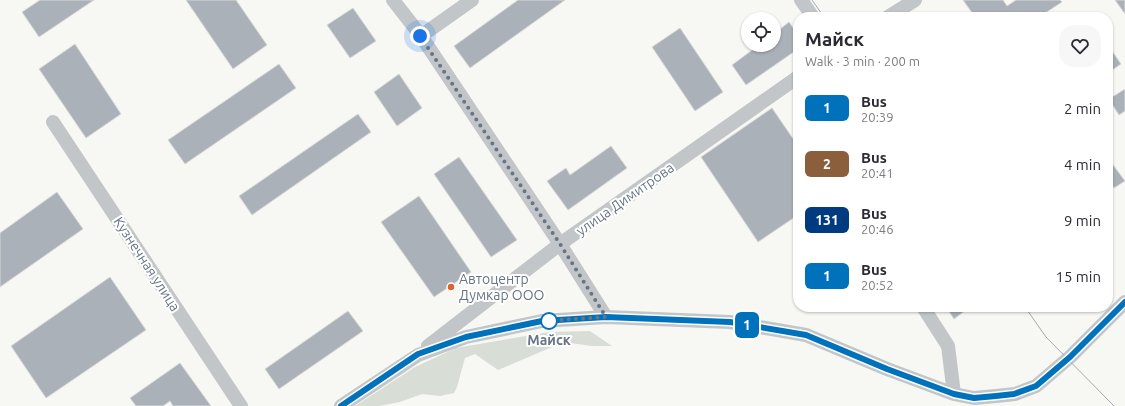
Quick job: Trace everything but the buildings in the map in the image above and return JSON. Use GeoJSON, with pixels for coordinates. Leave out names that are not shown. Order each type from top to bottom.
{"type":"FeatureCollection","features":[{"type":"Feature","properties":{"kind":"street"},"geometry":{"type":"LineString","coordinates":[[393,0],[420,36],[560,244],[606,317]]}},
{"type":"Feature","properties":{"kind":"street"},"geometry":{"type":"LineString","coordinates":[[420,36],[472,0]]}},
{"type":"Feature","properties":{"kind":"street"},"geometry":{"type":"LineString","coordinates":[[801,0],[809,12]]}},
{"type":"Feature","properties":{"kind":"street"},"geometry":{"type":"LineString","coordinates":[[896,12],[914,0]]}},
{"type":"Feature","properties":{"kind":"street","name":"улица Димитрова"},"geometry":{"type":"LineString","coordinates":[[418,354],[560,244],[793,81]]}},
{"type":"Feature","properties":{"kind":"street","name":"Кузнечная улица"},"geometry":{"type":"LineString","coordinates":[[53,122],[241,406]]}},
{"type":"Feature","properties":{"kind":"street"},"geometry":{"type":"LineString","coordinates":[[341,406],[418,354],[466,337],[534,323],[606,317],[730,322],[806,335],[887,369],[954,394],[998,401],[1036,386],[1070,357],[1125,302]]}},
{"type":"Feature","properties":{"kind":"street"},"geometry":{"type":"LineString","coordinates":[[926,312],[948,346],[954,394]]}},
{"type":"Feature","properties":{"kind":"shaded area"},"geometry":{"type":"Polygon","coordinates":[[[590,331],[612,346],[591,346],[564,342],[498,370],[475,354],[465,358],[454,393],[440,396],[422,394],[400,402],[379,406],[355,406],[415,367],[456,348],[549,332],[590,331]]]}},
{"type":"Feature","properties":{"kind":"tram line"},"geometry":{"type":"LineString","coordinates":[[812,0],[820,12]]}},
{"type":"Feature","properties":{"kind":"tram line"},"geometry":{"type":"LineString","coordinates":[[1028,312],[1046,337],[1114,406]]}},
{"type":"Feature","properties":{"kind":"bus line","name":"1"},"geometry":{"type":"LineString","coordinates":[[341,406],[418,354],[466,337],[542,321],[606,317],[730,322],[806,335],[887,369],[954,394],[974,398],[1014,394],[1036,386],[1070,357],[1125,302]]}},
{"type":"Feature","properties":{"kind":"place","name":"Автоцентр Думкар ООО"},"geometry":{"type":"Point","coordinates":[451,287]}},
{"type":"Feature","properties":{"kind":"place","name":"Майск"},"geometry":{"type":"Point","coordinates":[549,321]}},
{"type":"Feature","properties":{"kind":"route"},"geometry":{"type":"LineString","coordinates":[[420,36],[560,244],[606,317],[542,321],[549,321]]}}]}
